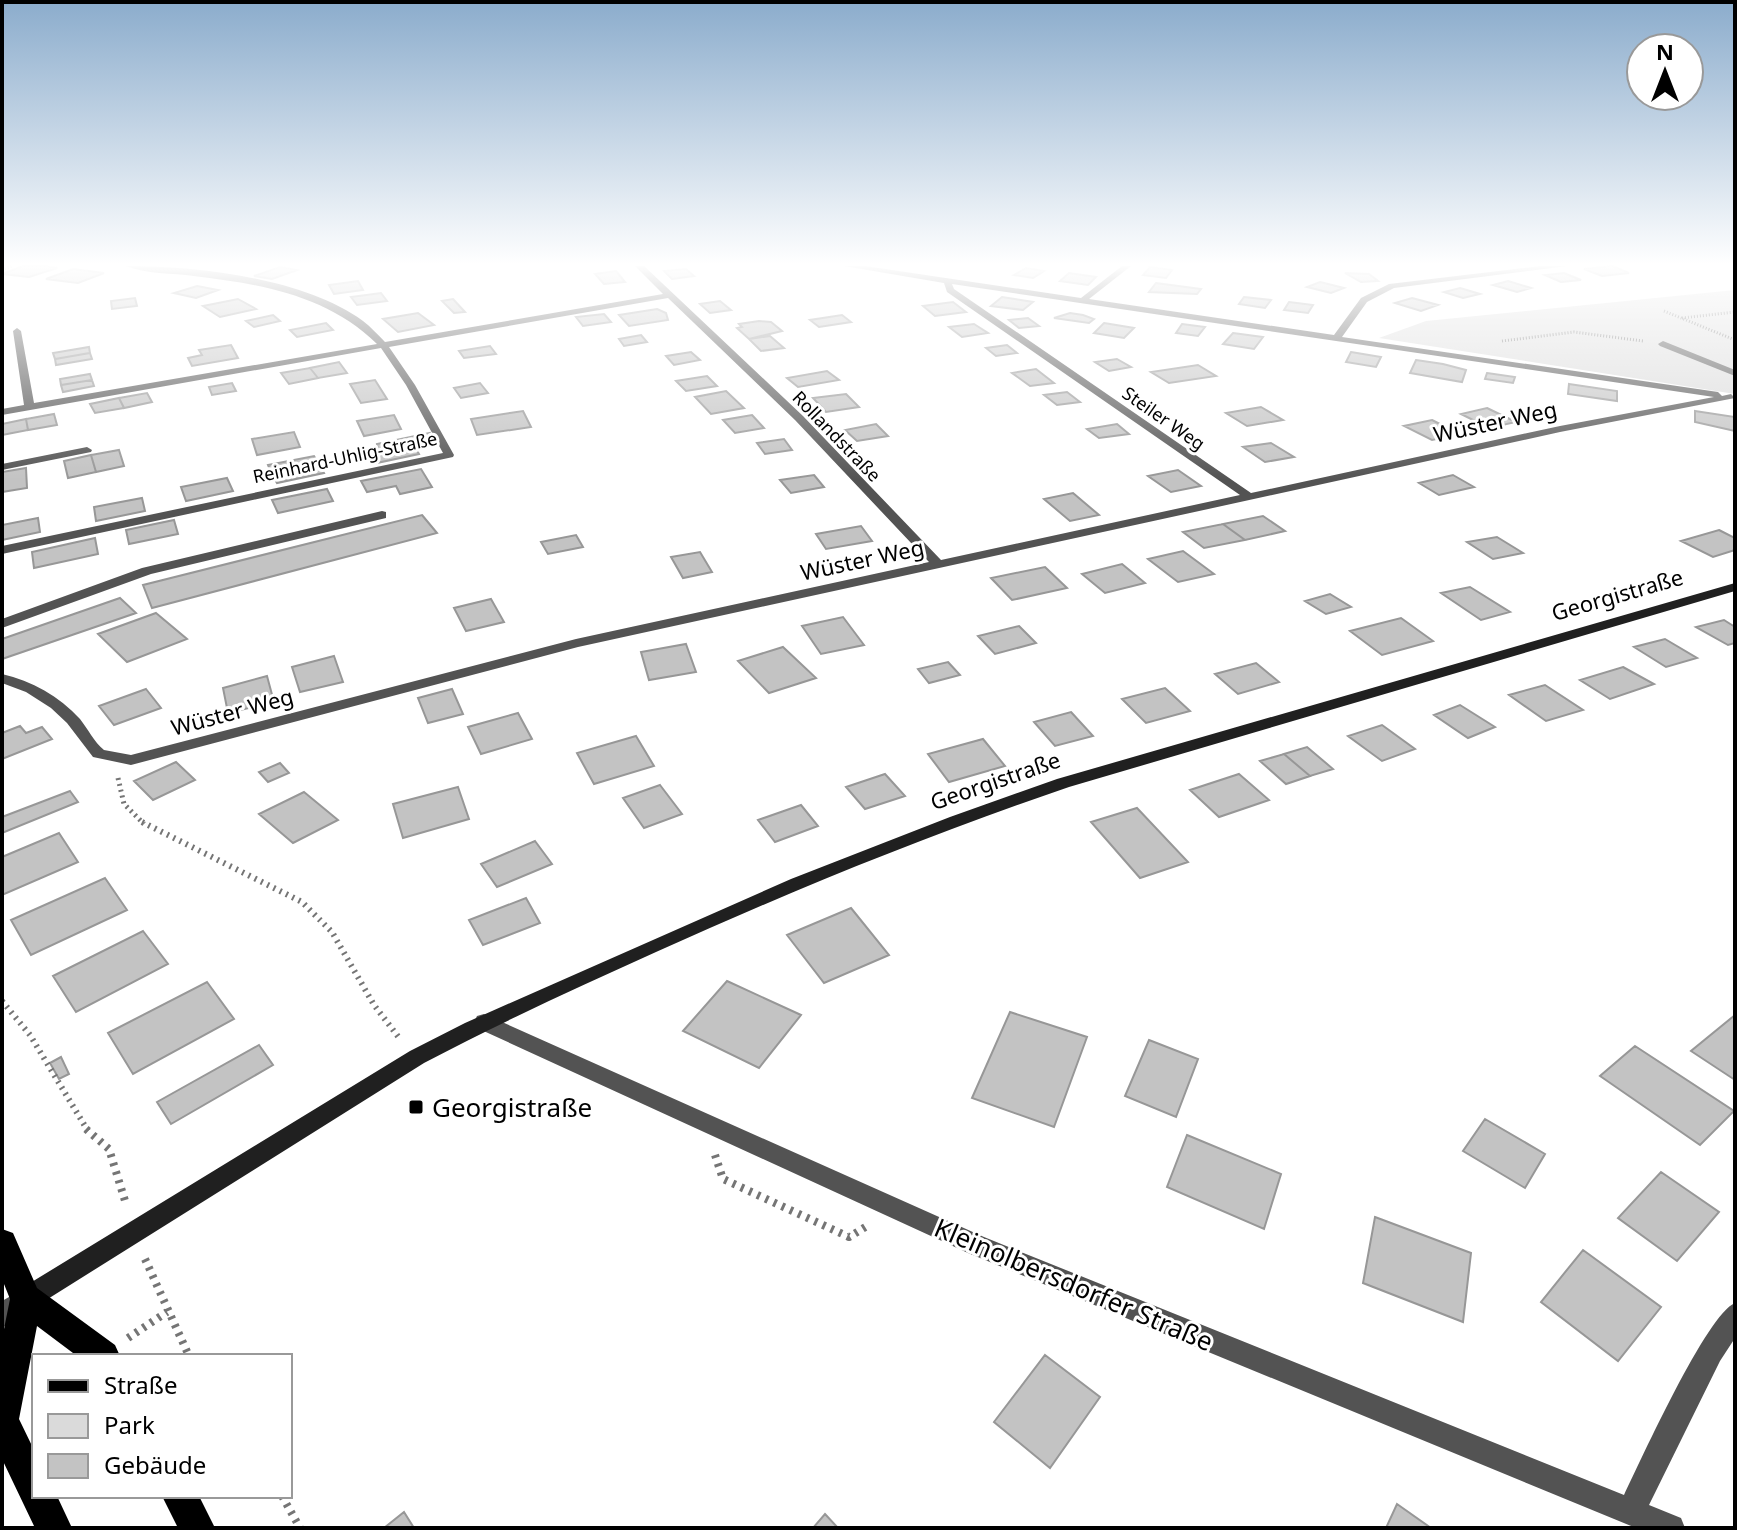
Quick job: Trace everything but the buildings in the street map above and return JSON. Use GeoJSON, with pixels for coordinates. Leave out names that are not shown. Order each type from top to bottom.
{"type":"FeatureCollection","features":[{"type":"Feature","properties":{"kind":"main road"},"geometry":{"type":"LineString","coordinates":[[2,1243],[14,1307],[2,1420],[32,1483]]}},
{"type":"Feature","properties":{"kind":"main road"},"geometry":{"type":"LineString","coordinates":[[14,1307],[101,1354]]}},
{"type":"Feature","properties":{"kind":"main road"},"geometry":{"type":"LineString","coordinates":[[39,1498],[54,1528]]}},
{"type":"Feature","properties":{"kind":"main road"},"geometry":{"type":"LineString","coordinates":[[181,1498],[197,1528]]}},
{"type":"Feature","properties":{"kind":"street"},"geometry":{"type":"LineString","coordinates":[[18,337],[29,406]]}},
{"type":"Feature","properties":{"kind":"street","name":"Reinhard-Uhlig-Straße"},"geometry":{"type":"LineString","coordinates":[[2,550],[449,455],[420,401],[376,337]]}},
{"type":"Feature","properties":{"kind":"street"},"geometry":{"type":"LineString","coordinates":[[2,412],[416,337]]}},
{"type":"Feature","properties":{"kind":"street","name":"Rollandstraße"},"geometry":{"type":"LineString","coordinates":[[714,337],[799,418],[939,565]]}},
{"type":"Feature","properties":{"kind":"street","name":"Steiler Weg"},"geometry":{"type":"LineString","coordinates":[[1019,337],[1250,497]]}},
{"type":"Feature","properties":{"kind":"street"},"geometry":{"type":"LineString","coordinates":[[1325,337],[1734,397]]}},
{"type":"Feature","properties":{"kind":"street"},"geometry":{"type":"LineString","coordinates":[[1663,344],[1735,373]]}},
{"type":"Feature","properties":{"kind":"street","name":"Wüster Weg"},"geometry":{"type":"LineString","coordinates":[[109,759],[131,760],[576,643],[1560,429],[1734,397]]}},
{"type":"Feature","properties":{"kind":"street"},"geometry":{"type":"LineString","coordinates":[[2,467],[87,450]]}},
{"type":"Feature","properties":{"kind":"street"},"geometry":{"type":"LineString","coordinates":[[2,624],[147,571],[382,515]]}},
{"type":"Feature","properties":{"kind":"street","name":"Georgistraße"},"geometry":{"type":"LineString","coordinates":[[14,1307],[417,1057],[484,1022],[769,894],[970,814],[1172,749],[1735,587]]}},
{"type":"Feature","properties":{"kind":"street"},"geometry":{"type":"LineString","coordinates":[[2,678],[36,688],[74,722],[89,748],[109,759]]}},
{"type":"Feature","properties":{"kind":"street","name":"Kleinolbersdorfer Straße"},"geometry":{"type":"LineString","coordinates":[[484,1022],[703,1119],[895,1209],[1244,1356],[1671,1528]]}},
{"type":"Feature","properties":{"kind":"street"},"geometry":{"type":"LineString","coordinates":[[1631,1510],[1711,1352],[1735,1315]]}},
{"type":"Feature","properties":{"kind":"path"},"geometry":{"type":"LineString","coordinates":[[1489,343],[1532,337]]}},
{"type":"Feature","properties":{"kind":"path"},"geometry":{"type":"LineString","coordinates":[[1614,337],[1663,344]]}},
{"type":"Feature","properties":{"kind":"path"},"geometry":{"type":"LineString","coordinates":[[109,759],[124,804],[148,828],[302,902],[324,919],[377,1013],[417,1057]]}},
{"type":"Feature","properties":{"kind":"path"},"geometry":{"type":"LineString","coordinates":[[2,1001],[30,1035],[88,1132],[109,1149]]}},
{"type":"Feature","properties":{"kind":"path"},"geometry":{"type":"LineString","coordinates":[[703,1119],[723,1179],[849,1237],[895,1209]]}},
{"type":"Feature","properties":{"kind":"path"},"geometry":{"type":"LineString","coordinates":[[104,1354],[167,1312],[188,1354]]}},
{"type":"Feature","properties":{"kind":"path"},"geometry":{"type":"LineString","coordinates":[[283,1498],[300,1528]]}},
{"type":"Feature","properties":{"kind":"green space"},"geometry":{"type":"Polygon","coordinates":[[[1735,337],[1735,394],[1379,338],[1735,337]]]}},
{"type":"Feature","properties":{"kind":"place","name":"Georgistraße"},"geometry":{"type":"Point","coordinates":[416,1107]}}]}
